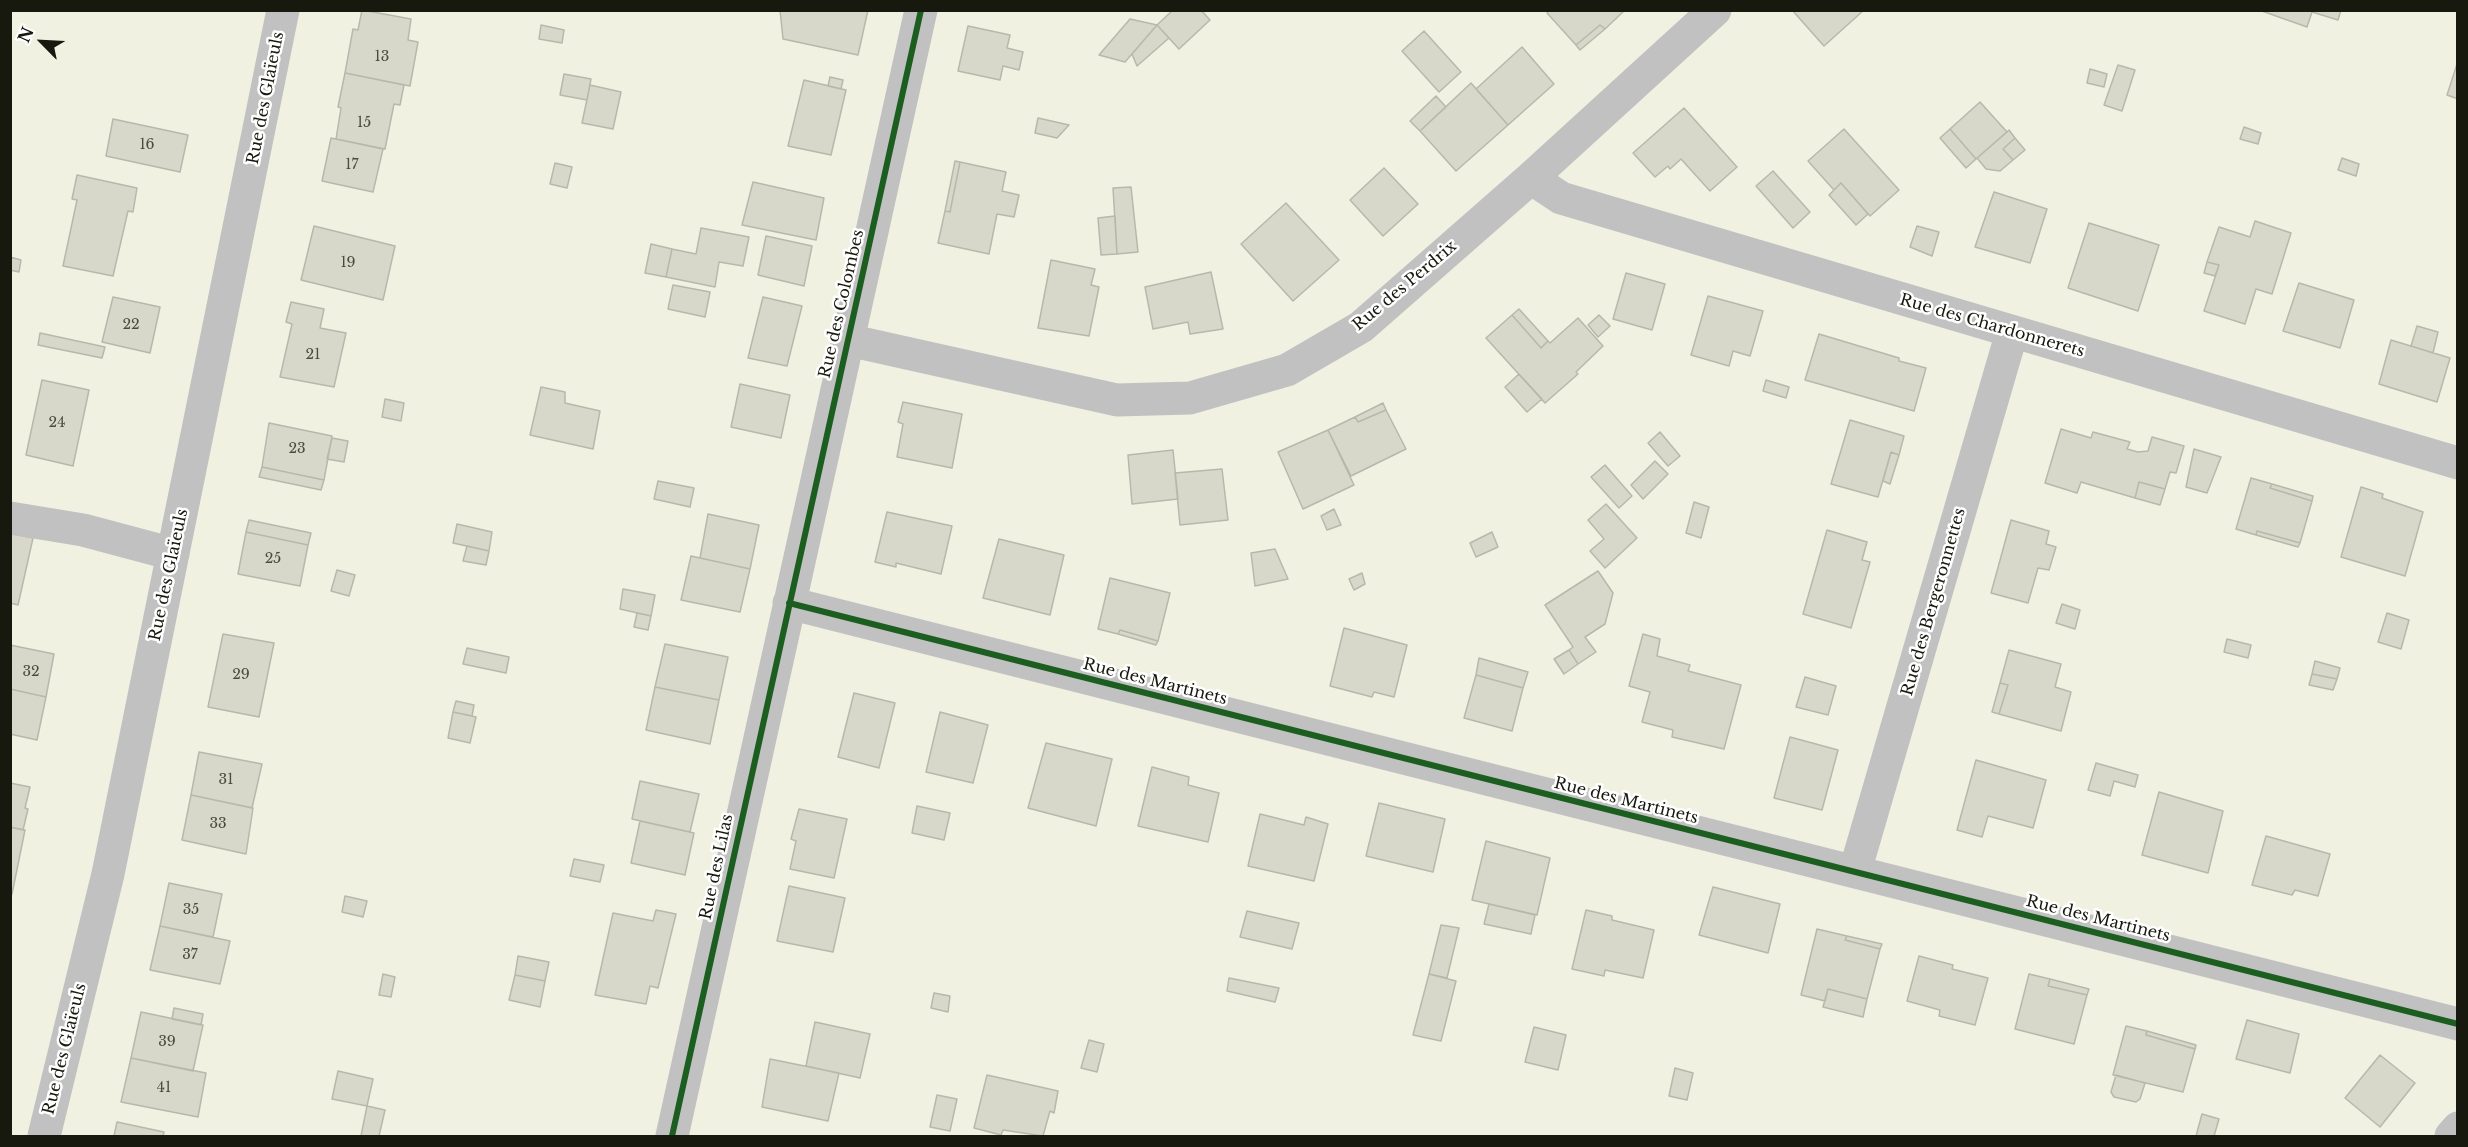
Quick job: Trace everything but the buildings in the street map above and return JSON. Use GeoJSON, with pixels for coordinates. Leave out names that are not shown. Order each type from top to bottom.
{"type":"FeatureCollection","features":[{"type":"Feature","properties":{"kind":"street","name":"Rue des Glaïeuls"},"geometry":{"type":"LineString","coordinates":[[44,1137],[108,874],[283,10]]}},
{"type":"Feature","properties":{"kind":"street","name":"Rue des Colombes"},"geometry":{"type":"LineString","coordinates":[[789,603],[921,10]]}},
{"type":"Feature","properties":{"kind":"street","name":"Rue des Perdrix"},"geometry":{"type":"LineString","coordinates":[[848,340],[1117,400],[1190,398],[1287,370],[1361,327],[1531,178],[1714,10]]}},
{"type":"Feature","properties":{"kind":"street","name":"Rue des Chardonnerets"},"geometry":{"type":"LineString","coordinates":[[1531,178],[1561,198],[2457,463]]}},
{"type":"Feature","properties":{"kind":"street","name":"Rue des Bergeronnettes"},"geometry":{"type":"LineString","coordinates":[[1855,871],[2012,332]]}},
{"type":"Feature","properties":{"kind":"street"},"geometry":{"type":"LineString","coordinates":[[10,518],[83,530],[173,554]]}},
{"type":"Feature","properties":{"kind":"street","name":"Rue des Martinets"},"geometry":{"type":"LineString","coordinates":[[789,603],[2457,1024]]}},
{"type":"Feature","properties":{"kind":"street","name":"Rue des Lilas"},"geometry":{"type":"LineString","coordinates":[[672,1137],[789,603]]}},
{"type":"Feature","properties":{"kind":"street"},"geometry":{"type":"LineString","coordinates":[[2451,1137],[2457,1128]]}},
{"type":"Feature","properties":{"kind":"cycle path"},"geometry":{"type":"LineString","coordinates":[[672,1136],[921,10]]}},
{"type":"Feature","properties":{"kind":"cycle path"},"geometry":{"type":"LineString","coordinates":[[789,603],[2458,1024]]}}]}
